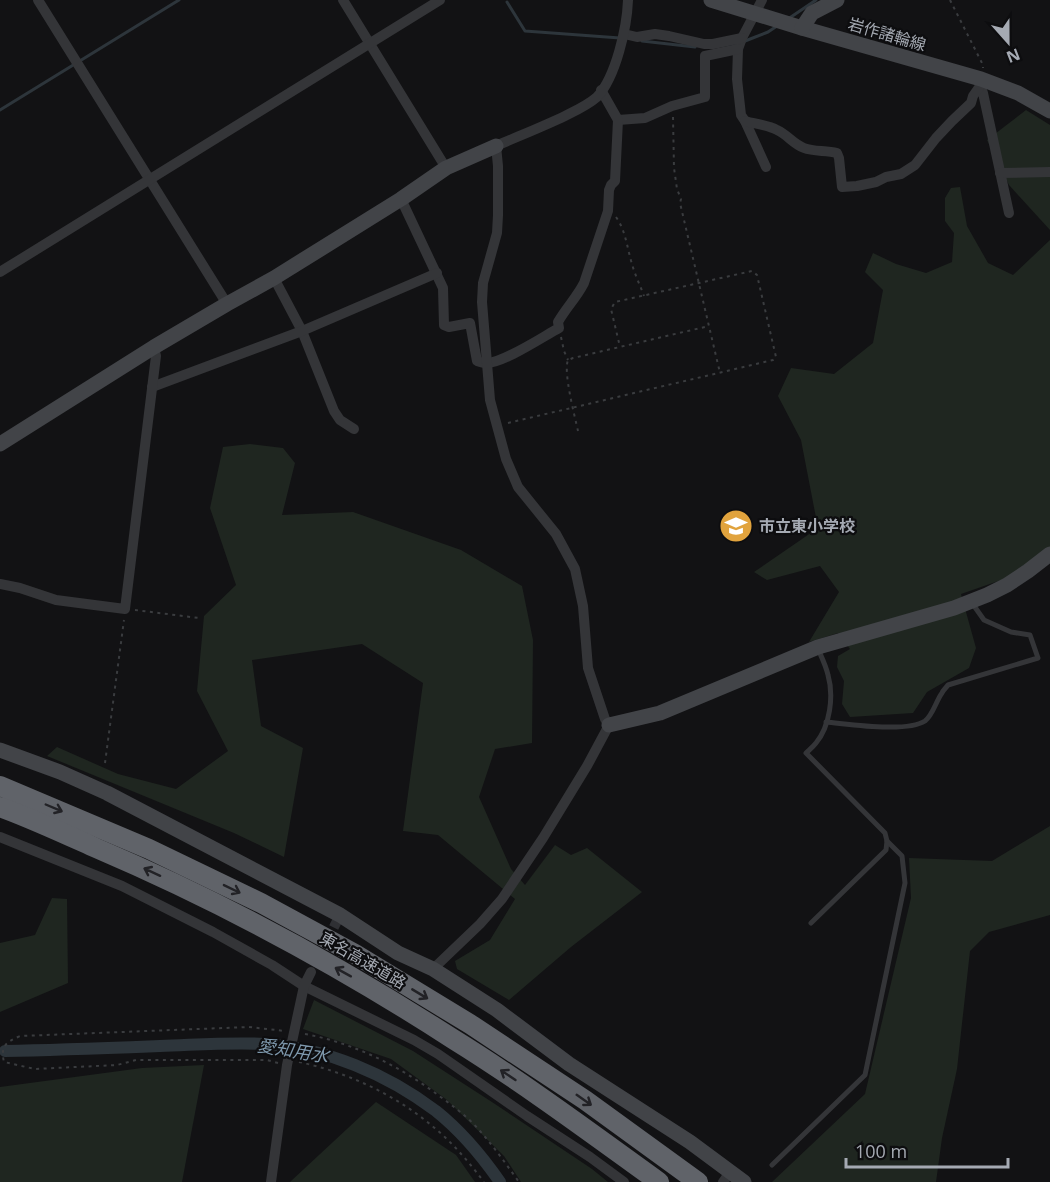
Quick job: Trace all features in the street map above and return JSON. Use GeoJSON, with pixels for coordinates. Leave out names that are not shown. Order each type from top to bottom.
{"type":"FeatureCollection","features":[{"type":"Feature","properties":{"kind":"highway","name":"東名高速道路"},"geometry":{"type":"LineString","coordinates":[[0,786],[149,849],[261,903],[355,954],[470,1024],[585,1100],[698,1182]]}},
{"type":"Feature","properties":{"kind":"highway","name":"東名高速道路"},"geometry":{"type":"LineString","coordinates":[[0,807],[150,870],[350,975],[454,1039],[576,1121],[658,1182]]}},
{"type":"Feature","properties":{"kind":"street"},"geometry":{"type":"LineString","coordinates":[[38,0],[227,304]]}},
{"type":"Feature","properties":{"kind":"street"},"geometry":{"type":"LineString","coordinates":[[343,0],[446,168]]}},
{"type":"Feature","properties":{"kind":"street"},"geometry":{"type":"LineString","coordinates":[[0,272],[440,0]]}},
{"type":"Feature","properties":{"kind":"street"},"geometry":{"type":"LineString","coordinates":[[0,444],[154,347],[274,278],[401,199],[446,168],[579,109],[597,97],[613,68],[624,34],[628,0]]}},
{"type":"Feature","properties":{"kind":"street","name":"岩作諸輪線"},"geometry":{"type":"LineString","coordinates":[[711,0],[759,7],[802,28],[1018,93],[1050,111]]}},
{"type":"Feature","properties":{"kind":"street"},"geometry":{"type":"LineString","coordinates":[[802,28],[812,13],[837,0]]}},
{"type":"Feature","properties":{"kind":"street"},"geometry":{"type":"LineString","coordinates":[[759,7],[738,50],[737,79],[741,115],[766,167]]}},
{"type":"Feature","properties":{"kind":"street"},"geometry":{"type":"LineString","coordinates":[[624,34],[637,37],[655,34],[704,44],[742,38]]}},
{"type":"Feature","properties":{"kind":"street"},"geometry":{"type":"LineString","coordinates":[[618,120],[645,118],[672,106],[705,97],[705,56],[738,50]]}},
{"type":"Feature","properties":{"kind":"street"},"geometry":{"type":"LineString","coordinates":[[745,121],[775,129],[795,144],[808,150],[837,153],[842,187],[857,186],[901,174],[915,165],[936,138],[971,103],[980,83]]}},
{"type":"Feature","properties":{"kind":"street"},"geometry":{"type":"LineString","coordinates":[[980,83],[1009,213]]}},
{"type":"Feature","properties":{"kind":"street"},"geometry":{"type":"LineString","coordinates":[[401,199],[437,273],[442,288],[444,325],[448,327],[470,323],[477,361],[488,364],[559,328],[558,322],[584,283],[608,210],[609,190],[615,181],[618,120],[601,90]]}},
{"type":"Feature","properties":{"kind":"street"},"geometry":{"type":"LineString","coordinates":[[496,146],[497,233],[483,283],[482,302],[490,400],[506,459],[518,487],[556,534],[575,568],[583,606],[588,668],[609,725]]}},
{"type":"Feature","properties":{"kind":"street"},"geometry":{"type":"LineString","coordinates":[[1000,173],[1050,172]]}},
{"type":"Feature","properties":{"kind":"street"},"geometry":{"type":"LineString","coordinates":[[152,387],[302,331],[437,273]]}},
{"type":"Feature","properties":{"kind":"street"},"geometry":{"type":"LineString","coordinates":[[274,278],[302,331],[334,411],[340,420],[354,429]]}},
{"type":"Feature","properties":{"kind":"street"},"geometry":{"type":"LineString","coordinates":[[0,584],[56,600],[125,609],[156,356],[154,347]]}},
{"type":"Feature","properties":{"kind":"street"},"geometry":{"type":"LineString","coordinates":[[433,969],[480,924],[502,899],[543,838],[609,725],[660,713],[818,647],[934,615],[971,602],[1007,585],[1050,554]]}},
{"type":"Feature","properties":{"kind":"street"},"geometry":{"type":"LineString","coordinates":[[0,750],[60,772],[107,793],[340,915],[398,952],[433,969],[497,1010],[569,1064],[690,1142],[727,1177],[744,1182]]}},
{"type":"Feature","properties":{"kind":"street"},"geometry":{"type":"LineString","coordinates":[[0,837],[122,886],[273,965],[304,986],[387,1026],[438,1054],[624,1182]]}},
{"type":"Feature","properties":{"kind":"street"},"geometry":{"type":"LineString","coordinates":[[271,1182],[287,1062],[304,986],[311,972]]}},
{"type":"Feature","properties":{"kind":"lane"},"geometry":{"type":"LineString","coordinates":[[826,722],[907,727],[926,720],[941,693],[948,686],[1038,658],[1030,635],[1011,632],[984,620],[971,602]]}},
{"type":"Feature","properties":{"kind":"lane"},"geometry":{"type":"LineString","coordinates":[[811,923],[886,850],[887,841],[885,833],[806,753],[823,732],[830,704],[828,674],[818,647]]}},
{"type":"Feature","properties":{"kind":"lane"},"geometry":{"type":"LineString","coordinates":[[772,1164],[865,1075],[904,883],[902,856],[887,841]]}},
{"type":"Feature","properties":{"kind":"path"},"geometry":{"type":"LineString","coordinates":[[950,0],[983,65],[980,83]]}},
{"type":"Feature","properties":{"kind":"path"},"geometry":{"type":"LineString","coordinates":[[672,106],[675,176],[720,373]]}},
{"type":"Feature","properties":{"kind":"path"},"geometry":{"type":"LineString","coordinates":[[608,210],[619,222],[644,296]]}},
{"type":"Feature","properties":{"kind":"path"},"geometry":{"type":"LineString","coordinates":[[496,426],[773,360],[776,357],[757,274],[752,271],[615,302],[611,309],[620,347]]}},
{"type":"Feature","properties":{"kind":"path"},"geometry":{"type":"LineString","coordinates":[[568,360],[709,326]]}},
{"type":"Feature","properties":{"kind":"path"},"geometry":{"type":"LineString","coordinates":[[559,328],[568,360],[566,367],[578,431]]}},
{"type":"Feature","properties":{"kind":"path"},"geometry":{"type":"LineString","coordinates":[[105,763],[125,609],[199,618]]}},
{"type":"Feature","properties":{"kind":"path"},"geometry":{"type":"LineString","coordinates":[[484,1182],[458,1151],[431,1125],[399,1102],[374,1088],[340,1074],[287,1062],[267,1060],[136,1060],[117,1065],[35,1069],[4,1062],[1,1057],[1,1048],[4,1043],[20,1036],[238,1027],[293,1033],[345,1045],[388,1062],[420,1081],[459,1110],[479,1129],[519,1182]]}},
{"type":"Feature","properties":{"kind":"shaded area"},"geometry":{"type":"Polygon","coordinates":[[[1026,110],[1050,125],[1050,230],[1009,185],[987,140],[1026,110]]]}},
{"type":"Feature","properties":{"kind":"shaded area"},"geometry":{"type":"Polygon","coordinates":[[[960,187],[967,226],[988,263],[1013,275],[1050,240],[1050,556],[1007,578],[961,594],[976,648],[969,668],[927,692],[913,713],[850,717],[842,704],[844,681],[837,667],[838,656],[850,649],[838,633],[809,642],[839,592],[820,566],[767,580],[754,572],[818,528],[801,440],[778,396],[791,368],[834,374],[873,343],[883,290],[865,272],[873,253],[896,264],[926,273],[952,262],[954,233],[945,221],[945,198],[951,188],[960,187]]]}},
{"type":"Feature","properties":{"kind":"shaded area"},"geometry":{"type":"Polygon","coordinates":[[[250,444],[283,448],[295,463],[282,515],[353,512],[461,550],[522,586],[533,640],[532,743],[495,749],[479,797],[511,869],[525,885],[555,845],[571,855],[587,848],[642,892],[571,947],[509,1000],[457,969],[455,961],[490,940],[515,899],[438,835],[403,831],[423,683],[362,644],[252,660],[261,726],[303,748],[284,857],[234,833],[47,756],[57,747],[118,774],[176,789],[228,751],[197,691],[204,616],[236,585],[210,508],[223,447],[250,444]]]}},
{"type":"Feature","properties":{"kind":"shaded area"},"geometry":{"type":"Polygon","coordinates":[[[1050,826],[1050,915],[989,932],[970,951],[957,1069],[942,1138],[936,1182],[772,1182],[865,1094],[911,898],[909,858],[992,861],[1050,826]]]}},
{"type":"Feature","properties":{"kind":"shaded area"},"geometry":{"type":"Polygon","coordinates":[[[52,898],[67,899],[68,983],[0,1012],[0,943],[35,935],[52,898]]]}},
{"type":"Feature","properties":{"kind":"shaded area"},"geometry":{"type":"Polygon","coordinates":[[[314,1000],[413,1051],[592,1169],[608,1182],[521,1182],[504,1156],[447,1100],[391,1059],[303,1029],[314,1000]]]}},
{"type":"Feature","properties":{"kind":"shaded area"},"geometry":{"type":"Polygon","coordinates":[[[204,1065],[182,1182],[0,1182],[0,1087],[142,1068],[204,1065]]]}},
{"type":"Feature","properties":{"kind":"shaded area"},"geometry":{"type":"Polygon","coordinates":[[[376,1102],[456,1155],[475,1182],[290,1182],[376,1102]]]}},
{"type":"Feature","properties":{"kind":"waterway"},"geometry":{"type":"LineString","coordinates":[[0,110],[179,0]]}},
{"type":"Feature","properties":{"kind":"waterway"},"geometry":{"type":"LineString","coordinates":[[788,19],[816,0]]}},
{"type":"Feature","properties":{"kind":"waterway"},"geometry":{"type":"LineString","coordinates":[[507,2],[525,31],[620,38]]}},
{"type":"Feature","properties":{"kind":"waterway"},"geometry":{"type":"LineString","coordinates":[[745,41],[777,26]]}},
{"type":"Feature","properties":{"kind":"waterway"},"geometry":{"type":"LineString","coordinates":[[642,41],[695,47]]}},
{"type":"Feature","properties":{"kind":"waterway","name":"愛知用水"},"geometry":{"type":"LineString","coordinates":[[5,1051],[239,1043],[265,1044],[311,1051],[355,1065],[397,1085],[436,1111],[462,1135],[500,1182]]}},
{"type":"Feature","properties":{"kind":"tunnel"},"geometry":{"type":"LineString","coordinates":[[327,941],[340,915]]}},
{"type":"Feature","properties":{"kind":"place","name":"市立東小学校"},"geometry":{"type":"Point","coordinates":[736,526]}}]}
